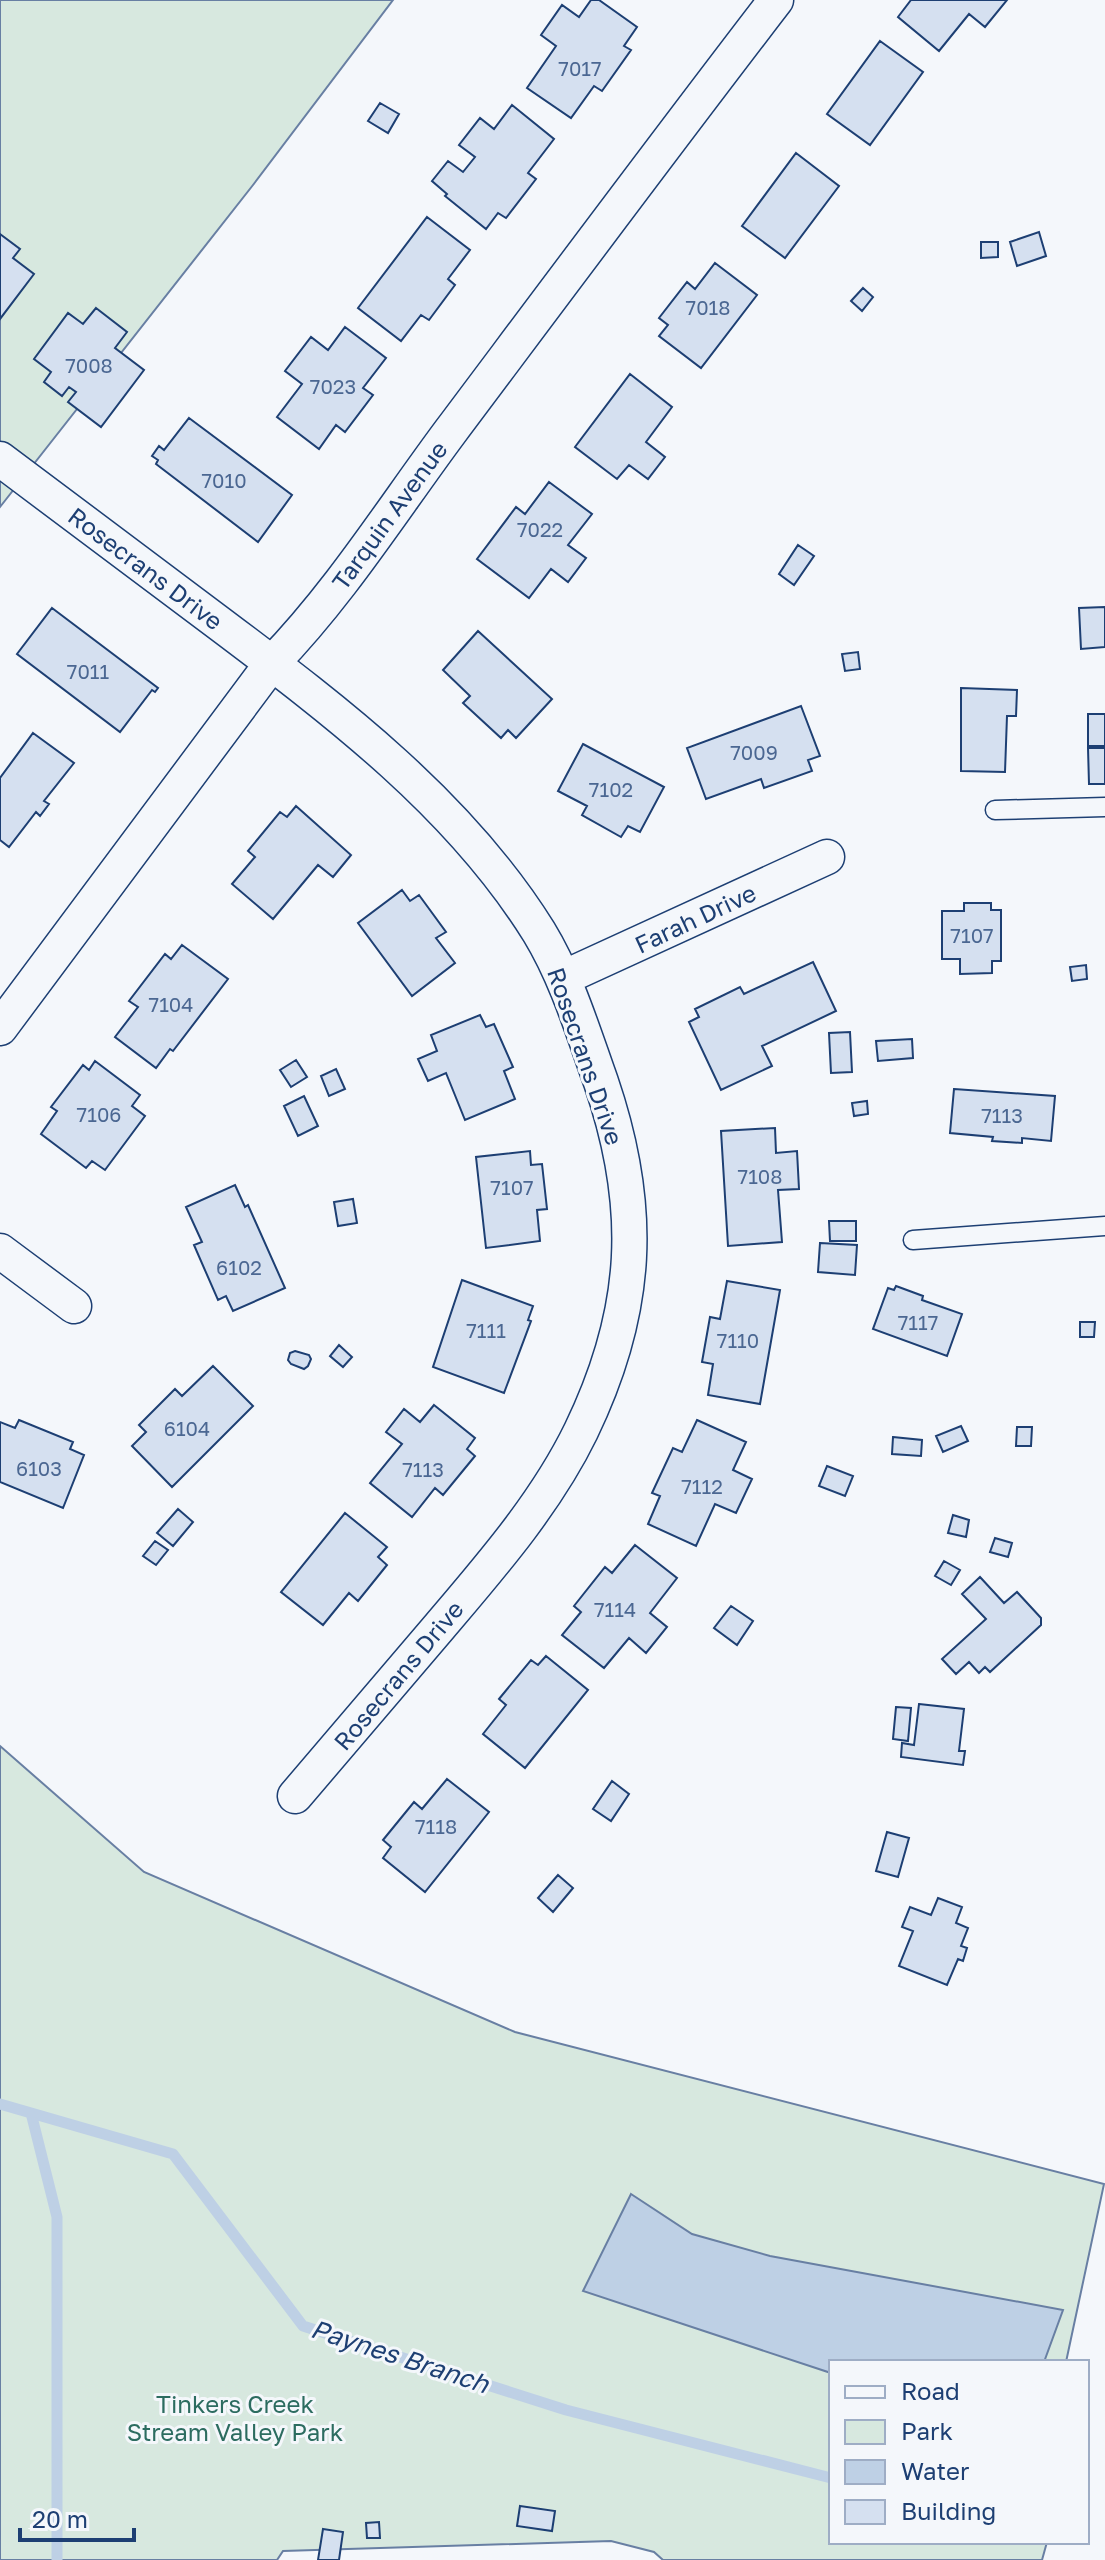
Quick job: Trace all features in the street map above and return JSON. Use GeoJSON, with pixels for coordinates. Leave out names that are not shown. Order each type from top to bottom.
{"type":"FeatureCollection","features":[{"type":"Feature","properties":{"kind":"street","name":"Tarquin Avenue"},"geometry":{"type":"LineString","coordinates":[[0,1028],[272,663],[298,637],[346,575],[776,0]]}},
{"type":"Feature","properties":{"kind":"street","name":"Rosecrans Drive"},"geometry":{"type":"LineString","coordinates":[[0,459],[272,663],[394,762],[446,815],[518,901],[540,934],[563,978],[614,1124],[627,1189],[630,1223],[627,1295],[612,1353],[579,1435],[508,1543],[295,1796]]}},
{"type":"Feature","properties":{"kind":"street","name":"Farah Drive"},"geometry":{"type":"LineString","coordinates":[[563,978],[827,857]]}},
{"type":"Feature","properties":{"kind":"street"},"geometry":{"type":"LineString","coordinates":[[0,1251],[74,1306]]}},
{"type":"Feature","properties":{"kind":"lane"},"geometry":{"type":"LineString","coordinates":[[995,810],[1105,807]]}},
{"type":"Feature","properties":{"kind":"lane"},"geometry":{"type":"LineString","coordinates":[[913,1240],[1105,1226]]}},
{"type":"Feature","properties":{"kind":"green space"},"geometry":{"type":"Polygon","coordinates":[[[0,0],[393,0],[253,185],[0,507],[0,0]]]}},
{"type":"Feature","properties":{"kind":"green space","name":"Tinkers Creek Stream Valley Park"},"geometry":{"type":"Polygon","coordinates":[[[0,1746],[144,1872],[515,2032],[1104,2184],[1066,2360],[829,2360],[829,2544],[1046,2544],[1042,2560],[663,2560],[654,2552],[611,2541],[283,2551],[277,2560],[0,2560],[0,1746]]]}},
{"type":"Feature","properties":{"kind":"water"},"geometry":{"type":"Polygon","coordinates":[[[631,2194],[692,2234],[770,2256],[1063,2310],[1045,2360],[829,2360],[829,2372],[583,2291],[631,2194]]]}},
{"type":"Feature","properties":{"kind":"building"},"geometry":{"type":"Polygon","coordinates":[[[591,0],[599,0],[637,27],[624,46],[631,50],[602,91],[594,86],[571,118],[527,88],[556,46],[541,35],[562,5],[579,17],[591,0]]]}},
{"type":"Feature","properties":{"kind":"building"},"geometry":{"type":"Polygon","coordinates":[[[911,0],[1007,0],[985,27],[969,14],[939,51],[898,17],[911,0]]]}},
{"type":"Feature","properties":{"kind":"building"},"geometry":{"type":"Polygon","coordinates":[[[880,41],[923,72],[870,145],[827,114],[880,41]]]}},
{"type":"Feature","properties":{"kind":"building"},"geometry":{"type":"Polygon","coordinates":[[[380,103],[399,114],[388,133],[368,121],[380,103]]]}},
{"type":"Feature","properties":{"kind":"building"},"geometry":{"type":"Polygon","coordinates":[[[512,105],[554,139],[528,173],[536,179],[506,218],[498,213],[486,229],[445,196],[447,194],[432,181],[448,161],[463,172],[475,157],[459,145],[480,118],[494,129],[512,105]]]}},
{"type":"Feature","properties":{"kind":"building"},"geometry":{"type":"Polygon","coordinates":[[[796,153],[839,186],[785,258],[742,226],[796,153]]]}},
{"type":"Feature","properties":{"kind":"building"},"geometry":{"type":"Polygon","coordinates":[[[427,217],[470,250],[448,279],[455,285],[429,320],[421,315],[401,341],[358,308],[427,217]]]}},
{"type":"Feature","properties":{"kind":"building"},"geometry":{"type":"Polygon","coordinates":[[[1039,232],[1046,256],[1017,266],[1010,242],[1039,232]]]}},
{"type":"Feature","properties":{"kind":"building"},"geometry":{"type":"Polygon","coordinates":[[[0,234],[20,249],[13,258],[34,274],[0,319],[0,234]]]}},
{"type":"Feature","properties":{"kind":"building"},"geometry":{"type":"Polygon","coordinates":[[[981,242],[998,242],[998,257],[981,258],[981,242]]]}},
{"type":"Feature","properties":{"kind":"building"},"geometry":{"type":"Polygon","coordinates":[[[715,263],[757,295],[701,368],[659,336],[668,325],[659,318],[687,282],[695,289],[715,263]]]}},
{"type":"Feature","properties":{"kind":"building"},"geometry":{"type":"Polygon","coordinates":[[[863,288],[873,297],[862,311],[851,301],[863,288]]]}},
{"type":"Feature","properties":{"kind":"building"},"geometry":{"type":"Polygon","coordinates":[[[96,308],[127,332],[115,348],[144,370],[101,427],[68,402],[76,392],[69,387],[62,396],[44,382],[51,372],[34,359],[68,313],[83,324],[96,308]]]}},
{"type":"Feature","properties":{"kind":"building"},"geometry":{"type":"Polygon","coordinates":[[[345,327],[386,358],[363,388],[373,395],[345,432],[336,425],[319,449],[277,417],[302,384],[285,371],[311,337],[328,350],[345,327]]]}},
{"type":"Feature","properties":{"kind":"building"},"geometry":{"type":"Polygon","coordinates":[[[630,374],[672,407],[646,442],[665,457],[648,479],[629,465],[617,479],[575,447],[630,374]]]}},
{"type":"Feature","properties":{"kind":"building"},"geometry":{"type":"Polygon","coordinates":[[[189,418],[292,495],[258,542],[156,464],[158,460],[152,456],[159,446],[164,450],[189,418]]]}},
{"type":"Feature","properties":{"kind":"building"},"geometry":{"type":"Polygon","coordinates":[[[549,482],[592,514],[568,545],[586,558],[568,582],[551,569],[529,598],[477,559],[516,507],[525,514],[549,482]]]}},
{"type":"Feature","properties":{"kind":"building"},"geometry":{"type":"Polygon","coordinates":[[[798,545],[814,556],[794,585],[779,574],[798,545]]]}},
{"type":"Feature","properties":{"kind":"building"},"geometry":{"type":"Polygon","coordinates":[[[1105,607],[1105,647],[1081,649],[1079,608],[1105,607]]]}},
{"type":"Feature","properties":{"kind":"building"},"geometry":{"type":"Polygon","coordinates":[[[52,608],[158,688],[155,692],[152,690],[120,732],[17,654],[52,608]]]}},
{"type":"Feature","properties":{"kind":"building"},"geometry":{"type":"Polygon","coordinates":[[[478,631],[552,699],[516,738],[508,730],[501,738],[463,703],[470,696],[443,670],[478,631]]]}},
{"type":"Feature","properties":{"kind":"building"},"geometry":{"type":"Polygon","coordinates":[[[858,652],[860,669],[845,671],[842,654],[858,652]]]}},
{"type":"Feature","properties":{"kind":"building"},"geometry":{"type":"Polygon","coordinates":[[[961,688],[1017,690],[1016,716],[1007,716],[1005,772],[961,771],[961,688]]]}},
{"type":"Feature","properties":{"kind":"building"},"geometry":{"type":"Polygon","coordinates":[[[801,706],[820,756],[808,760],[812,771],[764,788],[761,779],[706,799],[687,748],[801,706]]]}},
{"type":"Feature","properties":{"kind":"building"},"geometry":{"type":"Polygon","coordinates":[[[1088,714],[1105,714],[1105,746],[1088,746],[1088,714]]]}},
{"type":"Feature","properties":{"kind":"building"},"geometry":{"type":"Polygon","coordinates":[[[33,733],[74,763],[44,801],[49,804],[40,816],[36,812],[9,847],[0,840],[0,778],[33,733]]]}},
{"type":"Feature","properties":{"kind":"building"},"geometry":{"type":"Polygon","coordinates":[[[583,744],[664,787],[640,832],[628,826],[621,837],[582,815],[587,806],[558,791],[583,744]]]}},
{"type":"Feature","properties":{"kind":"building"},"geometry":{"type":"Polygon","coordinates":[[[1088,748],[1105,748],[1105,784],[1089,784],[1088,748]]]}},
{"type":"Feature","properties":{"kind":"building"},"geometry":{"type":"Polygon","coordinates":[[[296,806],[351,855],[333,877],[318,865],[273,919],[232,884],[255,857],[248,851],[280,812],[287,817],[296,806]]]}},
{"type":"Feature","properties":{"kind":"building"},"geometry":{"type":"Polygon","coordinates":[[[402,890],[410,901],[419,895],[446,932],[436,938],[455,963],[412,996],[358,923],[402,890]]]}},
{"type":"Feature","properties":{"kind":"building"},"geometry":{"type":"Polygon","coordinates":[[[964,903],[991,903],[991,910],[1001,910],[1001,961],[992,961],[992,973],[960,974],[960,959],[942,959],[942,911],[964,911],[964,903]]]}},
{"type":"Feature","properties":{"kind":"building"},"geometry":{"type":"Polygon","coordinates":[[[182,945],[228,979],[173,1051],[170,1049],[156,1068],[115,1037],[138,1007],[129,1001],[165,954],[171,959],[182,945]]]}},
{"type":"Feature","properties":{"kind":"building"},"geometry":{"type":"Polygon","coordinates":[[[813,962],[836,1011],[762,1046],[772,1066],[721,1090],[689,1022],[699,1017],[695,1009],[740,987],[744,994],[813,962]]]}},
{"type":"Feature","properties":{"kind":"building"},"geometry":{"type":"Polygon","coordinates":[[[1086,965],[1087,979],[1072,981],[1070,967],[1086,965]]]}},
{"type":"Feature","properties":{"kind":"building"},"geometry":{"type":"Polygon","coordinates":[[[480,1015],[486,1027],[494,1024],[513,1067],[504,1071],[515,1099],[465,1120],[446,1073],[428,1081],[418,1059],[437,1051],[431,1035],[480,1015]]]}},
{"type":"Feature","properties":{"kind":"building"},"geometry":{"type":"Polygon","coordinates":[[[850,1032],[852,1072],[831,1073],[829,1033],[850,1032]]]}},
{"type":"Feature","properties":{"kind":"building"},"geometry":{"type":"Polygon","coordinates":[[[912,1039],[913,1058],[878,1061],[876,1041],[912,1039]]]}},
{"type":"Feature","properties":{"kind":"building"},"geometry":{"type":"Polygon","coordinates":[[[296,1060],[307,1077],[291,1087],[280,1070],[296,1060]]]}},
{"type":"Feature","properties":{"kind":"building"},"geometry":{"type":"Polygon","coordinates":[[[95,1061],[140,1095],[132,1106],[145,1116],[105,1170],[92,1161],[86,1168],[41,1134],[57,1111],[51,1107],[83,1065],[89,1070],[95,1061]]]}},
{"type":"Feature","properties":{"kind":"building"},"geometry":{"type":"Polygon","coordinates":[[[336,1069],[345,1089],[329,1096],[321,1076],[336,1069]]]}},
{"type":"Feature","properties":{"kind":"building"},"geometry":{"type":"Polygon","coordinates":[[[954,1089],[1055,1096],[1051,1141],[1022,1138],[1022,1143],[992,1141],[993,1137],[950,1133],[954,1089]]]}},
{"type":"Feature","properties":{"kind":"building"},"geometry":{"type":"Polygon","coordinates":[[[304,1096],[318,1126],[298,1136],[284,1106],[304,1096]]]}},
{"type":"Feature","properties":{"kind":"building"},"geometry":{"type":"Polygon","coordinates":[[[867,1101],[868,1114],[854,1116],[852,1103],[867,1101]]]}},
{"type":"Feature","properties":{"kind":"building"},"geometry":{"type":"Polygon","coordinates":[[[775,1128],[776,1153],[797,1151],[799,1189],[778,1190],[782,1242],[728,1246],[721,1131],[775,1128]]]}},
{"type":"Feature","properties":{"kind":"building"},"geometry":{"type":"Polygon","coordinates":[[[530,1151],[531,1165],[542,1164],[547,1209],[537,1210],[540,1241],[486,1248],[476,1157],[530,1151]]]}},
{"type":"Feature","properties":{"kind":"building"},"geometry":{"type":"Polygon","coordinates":[[[235,1185],[245,1207],[248,1205],[285,1288],[233,1311],[226,1296],[218,1300],[194,1245],[202,1242],[186,1207],[235,1185]]]}},
{"type":"Feature","properties":{"kind":"building"},"geometry":{"type":"Polygon","coordinates":[[[353,1199],[357,1223],[338,1226],[334,1202],[353,1199]]]}},
{"type":"Feature","properties":{"kind":"building"},"geometry":{"type":"Polygon","coordinates":[[[829,1221],[856,1221],[856,1241],[830,1241],[829,1221]]]}},
{"type":"Feature","properties":{"kind":"building"},"geometry":{"type":"Polygon","coordinates":[[[820,1243],[857,1245],[855,1275],[818,1272],[820,1243]]]}},
{"type":"Feature","properties":{"kind":"building"},"geometry":{"type":"Polygon","coordinates":[[[462,1280],[533,1306],[528,1320],[531,1321],[504,1393],[433,1367],[462,1280]]]}},
{"type":"Feature","properties":{"kind":"building"},"geometry":{"type":"Polygon","coordinates":[[[727,1281],[780,1290],[760,1404],[708,1395],[713,1364],[702,1362],[710,1317],[720,1319],[727,1281]]]}},
{"type":"Feature","properties":{"kind":"building"},"geometry":{"type":"Polygon","coordinates":[[[896,1286],[923,1296],[922,1300],[962,1314],[947,1356],[873,1329],[888,1288],[894,1290],[896,1286]]]}},
{"type":"Feature","properties":{"kind":"building"},"geometry":{"type":"Polygon","coordinates":[[[1080,1322],[1095,1322],[1094,1337],[1080,1337],[1080,1322]]]}},
{"type":"Feature","properties":{"kind":"building"},"geometry":{"type":"Polygon","coordinates":[[[339,1345],[352,1357],[343,1367],[330,1356],[339,1345]]]}},
{"type":"Feature","properties":{"kind":"building"},"geometry":{"type":"Polygon","coordinates":[[[295,1351],[309,1355],[311,1359],[304,1369],[288,1360],[290,1353],[295,1351]]]}},
{"type":"Feature","properties":{"kind":"building"},"geometry":{"type":"Polygon","coordinates":[[[213,1366],[253,1406],[172,1487],[132,1446],[146,1432],[139,1425],[175,1389],[182,1396],[213,1366]]]}},
{"type":"Feature","properties":{"kind":"building"},"geometry":{"type":"Polygon","coordinates":[[[434,1405],[475,1438],[467,1449],[475,1456],[443,1495],[435,1488],[412,1517],[370,1483],[402,1444],[386,1432],[404,1409],[420,1422],[434,1405]]]}},
{"type":"Feature","properties":{"kind":"building"},"geometry":{"type":"Polygon","coordinates":[[[19,1420],[73,1442],[70,1449],[84,1455],[63,1508],[0,1482],[0,1422],[15,1428],[19,1420]]]}},
{"type":"Feature","properties":{"kind":"building"},"geometry":{"type":"Polygon","coordinates":[[[697,1420],[746,1442],[733,1470],[752,1479],[736,1513],[715,1504],[696,1546],[648,1524],[660,1496],[652,1493],[673,1448],[682,1452],[697,1420]]]}},
{"type":"Feature","properties":{"kind":"building"},"geometry":{"type":"Polygon","coordinates":[[[961,1426],[968,1441],[943,1452],[936,1436],[961,1426]]]}},
{"type":"Feature","properties":{"kind":"building"},"geometry":{"type":"Polygon","coordinates":[[[1017,1427],[1032,1427],[1031,1446],[1016,1446],[1017,1427]]]}},
{"type":"Feature","properties":{"kind":"building"},"geometry":{"type":"Polygon","coordinates":[[[893,1437],[922,1440],[921,1456],[892,1454],[893,1437]]]}},
{"type":"Feature","properties":{"kind":"building"},"geometry":{"type":"Polygon","coordinates":[[[827,1466],[853,1476],[845,1496],[819,1486],[827,1466]]]}},
{"type":"Feature","properties":{"kind":"building"},"geometry":{"type":"Polygon","coordinates":[[[178,1509],[193,1522],[173,1546],[157,1533],[178,1509]]]}},
{"type":"Feature","properties":{"kind":"building"},"geometry":{"type":"Polygon","coordinates":[[[345,1513],[387,1547],[378,1557],[387,1565],[358,1601],[349,1593],[323,1625],[281,1592],[345,1513]]]}},
{"type":"Feature","properties":{"kind":"building"},"geometry":{"type":"Polygon","coordinates":[[[953,1515],[969,1520],[966,1537],[948,1533],[953,1515]]]}},
{"type":"Feature","properties":{"kind":"building"},"geometry":{"type":"Polygon","coordinates":[[[995,1538],[1012,1543],[1008,1557],[990,1552],[995,1538]]]}},
{"type":"Feature","properties":{"kind":"building"},"geometry":{"type":"Polygon","coordinates":[[[155,1541],[168,1550],[156,1565],[143,1556],[155,1541]]]}},
{"type":"Feature","properties":{"kind":"building"},"geometry":{"type":"Polygon","coordinates":[[[635,1545],[677,1578],[650,1613],[667,1627],[646,1653],[629,1638],[604,1668],[562,1635],[581,1612],[574,1606],[605,1567],[612,1573],[635,1545]]]}},
{"type":"Feature","properties":{"kind":"building"},"geometry":{"type":"Polygon","coordinates":[[[944,1561],[960,1570],[951,1585],[935,1576],[944,1561]]]}},
{"type":"Feature","properties":{"kind":"building"},"geometry":{"type":"Polygon","coordinates":[[[980,1577],[1004,1603],[1017,1592],[1041,1618],[1041,1625],[990,1672],[985,1667],[979,1673],[969,1662],[956,1674],[942,1659],[986,1619],[962,1594],[980,1577]]]}},
{"type":"Feature","properties":{"kind":"building"},"geometry":{"type":"Polygon","coordinates":[[[731,1606],[753,1621],[737,1645],[714,1628],[731,1606]]]}},
{"type":"Feature","properties":{"kind":"building"},"geometry":{"type":"Polygon","coordinates":[[[546,1656],[588,1690],[525,1768],[483,1734],[506,1705],[499,1699],[531,1660],[538,1665],[546,1656]]]}},
{"type":"Feature","properties":{"kind":"building"},"geometry":{"type":"Polygon","coordinates":[[[919,1704],[964,1709],[959,1751],[965,1751],[963,1765],[901,1757],[902,1743],[914,1745],[919,1704]]]}},
{"type":"Feature","properties":{"kind":"building"},"geometry":{"type":"Polygon","coordinates":[[[896,1707],[911,1708],[908,1741],[893,1739],[896,1707]]]}},
{"type":"Feature","properties":{"kind":"building"},"geometry":{"type":"Polygon","coordinates":[[[447,1779],[489,1812],[425,1892],[383,1858],[391,1847],[383,1840],[414,1802],[422,1809],[447,1779]]]}},
{"type":"Feature","properties":{"kind":"building"},"geometry":{"type":"Polygon","coordinates":[[[612,1781],[629,1794],[611,1821],[593,1809],[612,1781]]]}},
{"type":"Feature","properties":{"kind":"building"},"geometry":{"type":"Polygon","coordinates":[[[887,1832],[909,1838],[898,1877],[876,1871],[887,1832]]]}},
{"type":"Feature","properties":{"kind":"building"},"geometry":{"type":"Polygon","coordinates":[[[558,1875],[573,1888],[553,1912],[538,1898],[558,1875]]]}},
{"type":"Feature","properties":{"kind":"building"},"geometry":{"type":"Polygon","coordinates":[[[938,1898],[962,1907],[956,1923],[968,1928],[961,1946],[967,1948],[963,1961],[958,1959],[947,1985],[899,1966],[913,1931],[902,1927],[910,1907],[931,1915],[938,1898]]]}},
{"type":"Feature","properties":{"kind":"building"},"geometry":{"type":"Polygon","coordinates":[[[520,2506],[555,2511],[552,2531],[517,2526],[520,2506]]]}},
{"type":"Feature","properties":{"kind":"building"},"geometry":{"type":"Polygon","coordinates":[[[379,2522],[380,2538],[367,2538],[366,2523],[379,2522]]]}},
{"type":"Feature","properties":{"kind":"building"},"geometry":{"type":"Polygon","coordinates":[[[323,2529],[343,2532],[339,2560],[318,2560],[323,2529]]]}},
{"type":"Feature","properties":{"kind":"waterway","name":"Paynes Branch"},"geometry":{"type":"LineString","coordinates":[[0,2104],[173,2154],[303,2326],[566,2410],[829,2477]]}},
{"type":"Feature","properties":{"kind":"waterway"},"geometry":{"type":"LineString","coordinates":[[31,2113],[57,2217],[57,2560]]}}]}
